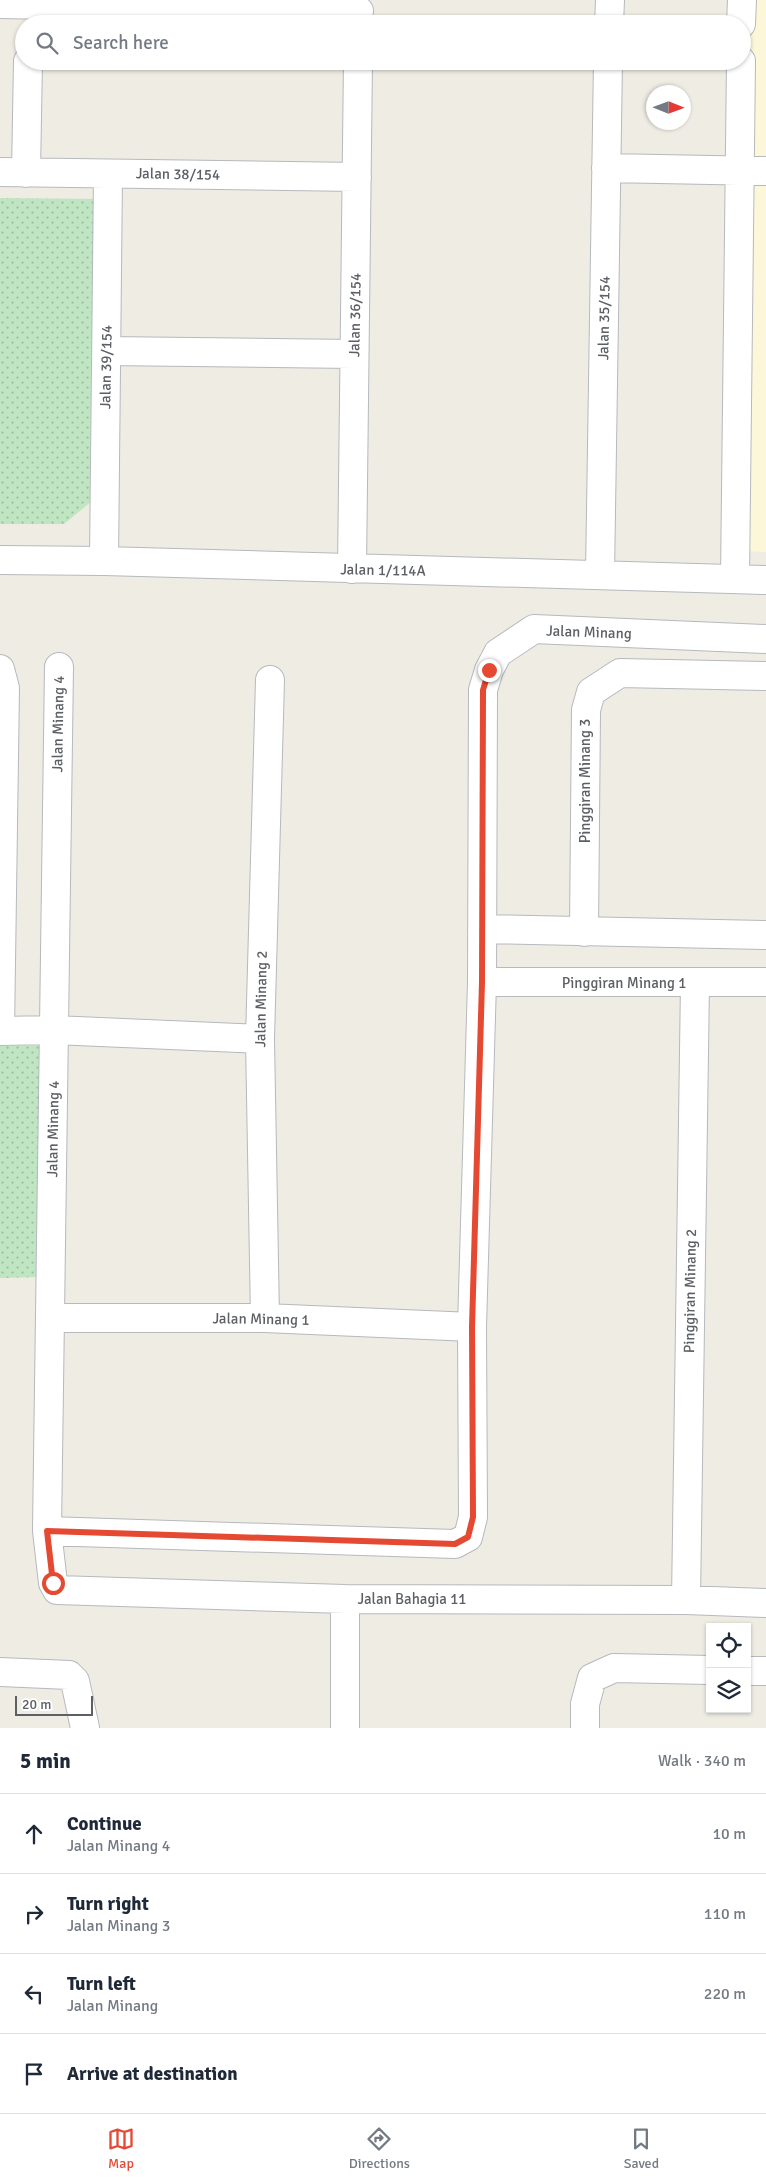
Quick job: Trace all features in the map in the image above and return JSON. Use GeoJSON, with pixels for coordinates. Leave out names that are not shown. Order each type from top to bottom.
{"type":"FeatureCollection","features":[{"type":"Feature","properties":{"kind":"street"},"geometry":{"type":"LineString","coordinates":[[609,15],[610,0]]}},
{"type":"Feature","properties":{"kind":"street"},"geometry":{"type":"LineString","coordinates":[[741,15],[742,0]]}},
{"type":"Feature","properties":{"kind":"street"},"geometry":{"type":"LineString","coordinates":[[0,4],[28,9],[359,12]]}},
{"type":"Feature","properties":{"kind":"street"},"geometry":{"type":"LineString","coordinates":[[13,172],[27,70]]}},
{"type":"Feature","properties":{"kind":"street","name":"Jalan 36/154"},"geometry":{"type":"LineString","coordinates":[[352,569],[358,70]]}},
{"type":"Feature","properties":{"kind":"street","name":"Jalan 35/154"},"geometry":{"type":"LineString","coordinates":[[600,575],[608,70]]}},
{"type":"Feature","properties":{"kind":"street"},"geometry":{"type":"LineString","coordinates":[[735,579],[753,171],[742,70]]}},
{"type":"Feature","properties":{"kind":"street"},"geometry":{"type":"LineString","coordinates":[[606,168],[753,171]]}},
{"type":"Feature","properties":{"kind":"street","name":"Jalan 38/154"},"geometry":{"type":"LineString","coordinates":[[13,172],[357,177]]}},
{"type":"Feature","properties":{"kind":"street","name":"Jalan 39/154"},"geometry":{"type":"LineString","coordinates":[[104,561],[108,174]]}},
{"type":"Feature","properties":{"kind":"street"},"geometry":{"type":"LineString","coordinates":[[107,351],[354,354]]}},
{"type":"Feature","properties":{"kind":"street","name":"Jalan 1/114A"},"geometry":{"type":"LineString","coordinates":[[0,560],[104,561],[766,580]]}},
{"type":"Feature","properties":{"kind":"street","name":"Jalan Minang"},"geometry":{"type":"LineString","coordinates":[[47,1531],[455,1544],[468,1537],[473,1517],[472,1327],[482,982],[483,690],[489,670],[498,653],[514,640],[534,630],[766,639]]}},
{"type":"Feature","properties":{"kind":"street","name":"Jalan Minang 4"},"geometry":{"type":"LineString","coordinates":[[57,1590],[53,1583],[47,1531],[59,667]]}},
{"type":"Feature","properties":{"kind":"street"},"geometry":{"type":"LineString","coordinates":[[0,669],[5,688],[0,1031],[54,1030],[260,1039]]}},
{"type":"Feature","properties":{"kind":"street","name":"Pinggiran Minang 3"},"geometry":{"type":"LineString","coordinates":[[584,932],[586,710],[591,692],[620,673],[766,676]]}},
{"type":"Feature","properties":{"kind":"street","name":"Jalan Minang 2"},"geometry":{"type":"LineString","coordinates":[[266,1318],[260,1039],[270,680]]}},
{"type":"Feature","properties":{"kind":"street"},"geometry":{"type":"LineString","coordinates":[[482,929],[766,935]]}},
{"type":"Feature","properties":{"kind":"street","name":"Pinggiran Minang 1"},"geometry":{"type":"LineString","coordinates":[[482,982],[766,982]]}},
{"type":"Feature","properties":{"kind":"street","name":"Pinggiran Minang 2"},"geometry":{"type":"LineString","coordinates":[[686,1600],[695,983]]}},
{"type":"Feature","properties":{"kind":"street","name":"Jalan Minang 1"},"geometry":{"type":"LineString","coordinates":[[51,1318],[266,1318],[472,1327]]}},
{"type":"Feature","properties":{"kind":"street","name":"Jalan Bahagia 11"},"geometry":{"type":"LineString","coordinates":[[57,1590],[345,1599],[686,1600],[766,1603]]}},
{"type":"Feature","properties":{"kind":"street"},"geometry":{"type":"LineString","coordinates":[[345,1599],[345,1728]]}},
{"type":"Feature","properties":{"kind":"street"},"geometry":{"type":"LineString","coordinates":[[585,1728],[585,1704],[592,1678],[614,1668],[706,1670]]}},
{"type":"Feature","properties":{"kind":"street"},"geometry":{"type":"LineString","coordinates":[[751,1671],[766,1671]]}},
{"type":"Feature","properties":{"kind":"street"},"geometry":{"type":"LineString","coordinates":[[0,1672],[69,1675],[75,1681],[86,1728]]}},
{"type":"Feature","properties":{"kind":"shaded area"},"geometry":{"type":"Polygon","coordinates":[[[736,0],[766,0],[766,552],[726,550],[742,70],[751,70],[751,15],[740,15],[736,0]]]}},
{"type":"Feature","properties":{"kind":"green space"},"geometry":{"type":"Polygon","coordinates":[[[0,198],[95,199],[92,501],[64,524],[0,524],[0,198]]]}},
{"type":"Feature","properties":{"kind":"green space"},"geometry":{"type":"Polygon","coordinates":[[[0,1046],[39,1046],[41,1277],[0,1278],[0,1046]]]}},
{"type":"Feature","properties":{"kind":"route"},"geometry":{"type":"LineString","coordinates":[[53,1583],[47,1531],[455,1544],[468,1537],[473,1517],[472,1327],[482,982],[483,690],[489,670]]}}]}
